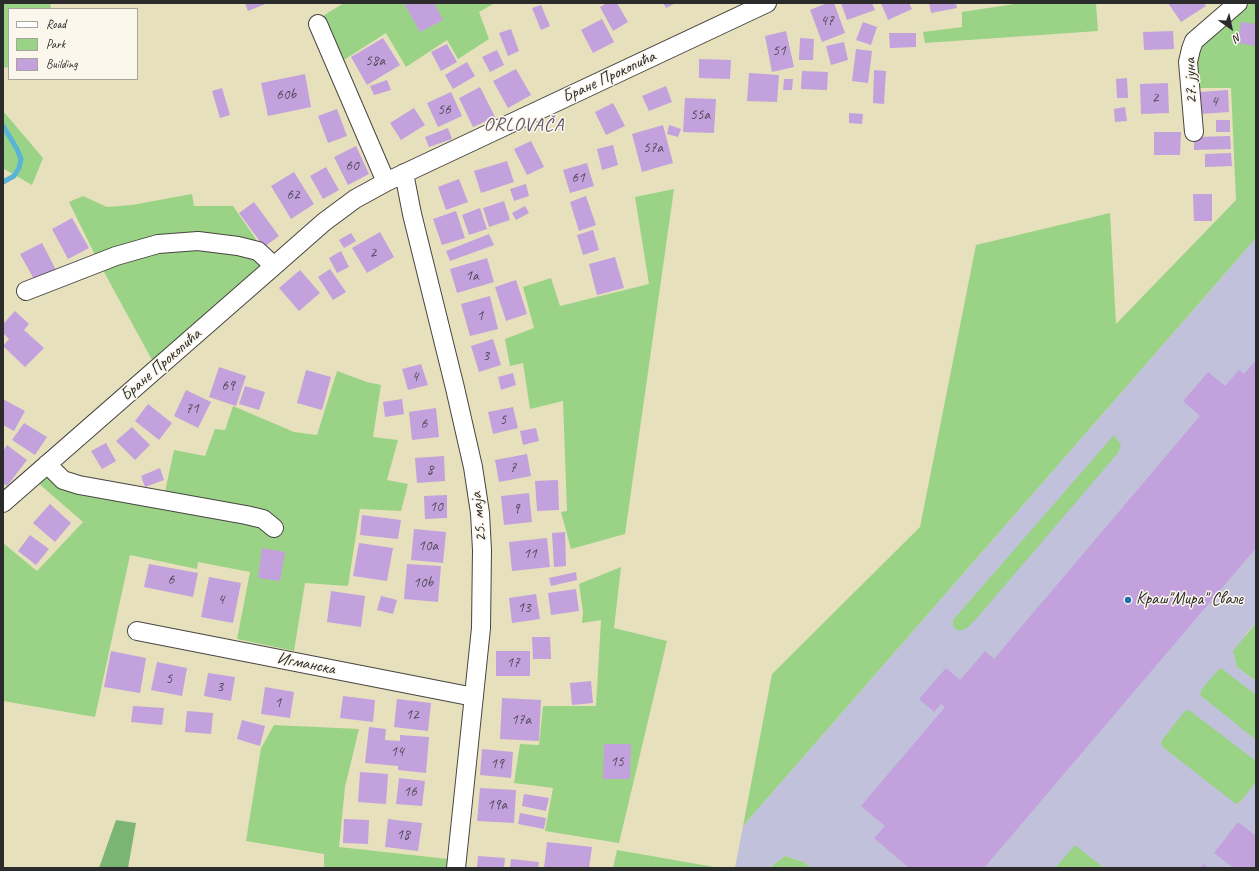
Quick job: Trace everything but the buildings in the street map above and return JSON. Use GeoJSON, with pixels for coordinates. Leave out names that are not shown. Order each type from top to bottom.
{"type":"FeatureCollection","features":[{"type":"Feature","properties":{"kind":"street","name":"Бране Прокопића"},"geometry":{"type":"LineString","coordinates":[[3,503],[324,222],[355,199],[404,173],[767,3]]}},
{"type":"Feature","properties":{"kind":"street","name":"27. јуна"},"geometry":{"type":"LineString","coordinates":[[1194,132],[1188,62],[1191,49],[1194,41],[1238,3]]}},
{"type":"Feature","properties":{"kind":"street"},"geometry":{"type":"LineString","coordinates":[[318,24],[386,182]]}},
{"type":"Feature","properties":{"kind":"street","name":"25. маја"},"geometry":{"type":"LineString","coordinates":[[404,173],[412,214],[473,467],[480,514],[482,550],[481,628],[456,868]]}},
{"type":"Feature","properties":{"kind":"street"},"geometry":{"type":"LineString","coordinates":[[26,291],[116,256],[158,244],[198,241],[238,246],[258,251],[274,266]]}},
{"type":"Feature","properties":{"kind":"street"},"geometry":{"type":"LineString","coordinates":[[47,464],[63,480],[79,485],[246,515],[263,519],[274,528]]}},
{"type":"Feature","properties":{"kind":"street","name":"Игманска"},"geometry":{"type":"LineString","coordinates":[[138,631],[474,697]]}},
{"type":"Feature","properties":{"kind":"shaded area"},"geometry":{"type":"Polygon","coordinates":[[[1256,238],[1256,623],[1246,634],[1237,667],[1256,681],[1256,868],[811,868],[804,862],[785,856],[769,868],[735,868],[743,826],[1256,238]]]}},
{"type":"Feature","properties":{"kind":"green space"},"geometry":{"type":"Polygon","coordinates":[[[3,3],[50,3],[51,8],[8,8],[8,67],[3,68],[3,3]]]}},
{"type":"Feature","properties":{"kind":"green space"},"geometry":{"type":"Polygon","coordinates":[[[344,3],[495,3],[479,12],[489,39],[458,59],[447,40],[406,67],[386,33],[333,67],[318,19],[344,3]]]}},
{"type":"Feature","properties":{"kind":"green space"},"geometry":{"type":"Polygon","coordinates":[[[1021,3],[1096,3],[1098,31],[925,43],[923,32],[962,27],[962,12],[1021,3]]]}},
{"type":"Feature","properties":{"kind":"green space"},"geometry":{"type":"Polygon","coordinates":[[[1251,3],[1256,3],[1256,238],[743,826],[772,674],[920,527],[976,245],[1110,213],[1116,324],[1236,200],[1231,88],[1196,88],[1198,48],[1232,14],[1251,3]]]}},
{"type":"Feature","properties":{"kind":"green space"},"geometry":{"type":"Polygon","coordinates":[[[3,111],[43,158],[32,185],[3,169],[3,111]]]}},
{"type":"Feature","properties":{"kind":"green space"},"geometry":{"type":"Polygon","coordinates":[[[674,189],[625,534],[571,549],[561,512],[567,511],[563,401],[530,409],[523,363],[510,366],[505,339],[534,328],[523,287],[551,278],[560,306],[649,284],[635,197],[674,189]]]}},
{"type":"Feature","properties":{"kind":"green space"},"geometry":{"type":"Polygon","coordinates":[[[192,194],[194,206],[233,206],[269,258],[152,360],[98,261],[69,202],[83,196],[107,207],[132,205],[192,194]]]}},
{"type":"Feature","properties":{"kind":"green space"},"geometry":{"type":"Polygon","coordinates":[[[337,371],[367,382],[381,385],[373,437],[398,440],[387,480],[408,484],[401,511],[360,509],[348,586],[305,583],[294,651],[237,639],[250,572],[198,562],[197,569],[130,555],[95,717],[3,701],[3,543],[37,571],[83,522],[37,482],[55,467],[64,474],[165,492],[174,450],[205,456],[215,429],[225,430],[233,406],[294,432],[317,435],[337,371]]]}},
{"type":"Feature","properties":{"kind":"green space"},"geometry":{"type":"Polygon","coordinates":[[[1114,435],[1121,445],[1118,453],[976,619],[967,628],[960,631],[956,629],[953,626],[953,620],[1114,435]]]}},
{"type":"Feature","properties":{"kind":"green space"},"geometry":{"type":"Polygon","coordinates":[[[621,567],[614,628],[667,641],[619,843],[545,831],[553,788],[514,783],[520,744],[539,745],[543,706],[596,706],[601,620],[582,623],[583,612],[579,584],[621,567]]]}},
{"type":"Feature","properties":{"kind":"green space"},"geometry":{"type":"Polygon","coordinates":[[[1256,623],[1256,681],[1237,667],[1233,651],[1256,623]]]}},
{"type":"Feature","properties":{"kind":"green space"},"geometry":{"type":"Polygon","coordinates":[[[1221,668],[1256,695],[1256,740],[1200,695],[1201,690],[1221,668]]]}},
{"type":"Feature","properties":{"kind":"green space"},"geometry":{"type":"Polygon","coordinates":[[[1189,710],[1256,761],[1256,782],[1241,801],[1236,804],[1164,748],[1161,744],[1162,740],[1184,712],[1189,710]]]}},
{"type":"Feature","properties":{"kind":"green space"},"geometry":{"type":"Polygon","coordinates":[[[274,725],[359,729],[345,787],[339,847],[448,859],[447,868],[324,868],[324,854],[246,841],[261,748],[274,725]]]}},
{"type":"Feature","properties":{"kind":"green space"},"geometry":{"type":"Polygon","coordinates":[[[116,820],[136,823],[128,868],[99,868],[116,820]]]}},
{"type":"Feature","properties":{"kind":"green space"},"geometry":{"type":"Polygon","coordinates":[[[1075,845],[1104,868],[1055,868],[1075,845]]]}},
{"type":"Feature","properties":{"kind":"green space"},"geometry":{"type":"Polygon","coordinates":[[[617,850],[720,868],[613,868],[617,850]]]}},
{"type":"Feature","properties":{"kind":"green space"},"geometry":{"type":"Polygon","coordinates":[[[785,856],[804,862],[811,868],[769,868],[785,856]]]}},
{"type":"Feature","properties":{"kind":"waterway"},"geometry":{"type":"LineString","coordinates":[[3,126],[17,149],[21,159],[19,168],[14,176],[3,182]]}},
{"type":"Feature","properties":{"kind":"place","name":"Краш\"Мира\" Свале"},"geometry":{"type":"Point","coordinates":[1128,600]}},
{"type":"Feature","properties":{"kind":"district","name":"ORLOVAČA"},"geometry":{"type":"Point","coordinates":[524,125]}}]}
